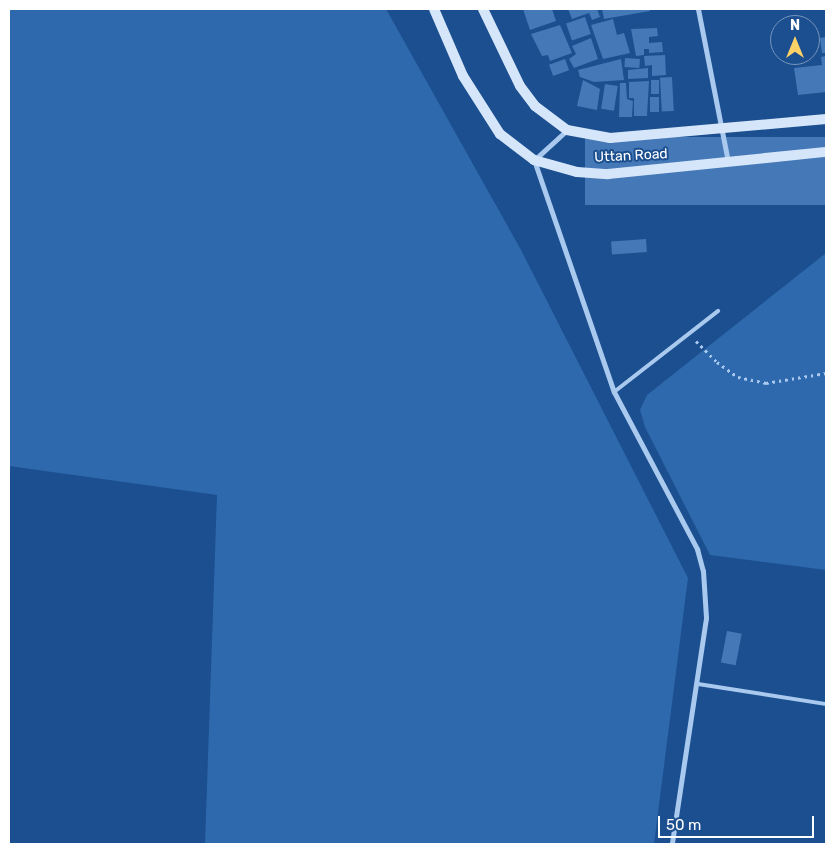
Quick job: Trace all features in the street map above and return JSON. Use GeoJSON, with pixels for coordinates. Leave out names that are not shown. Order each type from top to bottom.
{"type":"FeatureCollection","features":[{"type":"Feature","properties":{"kind":"main road","name":"Uttan Road"},"geometry":{"type":"LineString","coordinates":[[434,9],[462,76],[500,134],[534,160],[577,172],[608,174],[826,152]]}},
{"type":"Feature","properties":{"kind":"main road","name":"Uttan Road"},"geometry":{"type":"LineString","coordinates":[[483,9],[520,86],[535,106],[567,130],[610,138],[826,119]]}},
{"type":"Feature","properties":{"kind":"street"},"geometry":{"type":"LineString","coordinates":[[698,9],[728,162]]}},
{"type":"Feature","properties":{"kind":"street"},"geometry":{"type":"LineString","coordinates":[[567,130],[534,160],[614,392],[697,549],[703,571],[706,618],[698,684],[672,844]]}},
{"type":"Feature","properties":{"kind":"lane"},"geometry":{"type":"LineString","coordinates":[[614,392],[718,310]]}},
{"type":"Feature","properties":{"kind":"lane"},"geometry":{"type":"LineString","coordinates":[[698,684],[826,704]]}},
{"type":"Feature","properties":{"kind":"path"},"geometry":{"type":"LineString","coordinates":[[689,334],[717,362],[738,377],[766,383],[826,373]]}},
{"type":"Feature","properties":{"kind":"shaded area"},"geometry":{"type":"Polygon","coordinates":[[[9,9],[386,9],[521,250],[688,578],[654,844],[205,844],[217,495],[9,466],[9,9]]]}},
{"type":"Feature","properties":{"kind":"shaded area"},"geometry":{"type":"Polygon","coordinates":[[[826,253],[826,570],[710,555],[645,427],[640,410],[647,395],[826,253]]]}},
{"type":"Feature","properties":{"kind":"building"},"geometry":{"type":"Polygon","coordinates":[[[523,9],[552,9],[556,21],[530,30],[523,9]]]}},
{"type":"Feature","properties":{"kind":"building"},"geometry":{"type":"Polygon","coordinates":[[[568,9],[597,9],[600,17],[592,20],[589,13],[572,19],[568,9]]]}},
{"type":"Feature","properties":{"kind":"building"},"geometry":{"type":"Polygon","coordinates":[[[602,9],[650,9],[650,11],[604,19],[602,9]]]}},
{"type":"Feature","properties":{"kind":"building"},"geometry":{"type":"Polygon","coordinates":[[[585,17],[591,34],[572,41],[566,24],[585,17]]]}},
{"type":"Feature","properties":{"kind":"building"},"geometry":{"type":"Polygon","coordinates":[[[613,19],[617,35],[624,33],[630,53],[603,59],[591,25],[613,19]]]}},
{"type":"Feature","properties":{"kind":"building"},"geometry":{"type":"Polygon","coordinates":[[[560,25],[572,53],[550,61],[548,55],[542,56],[531,34],[560,25]]]}},
{"type":"Feature","properties":{"kind":"building"},"geometry":{"type":"Polygon","coordinates":[[[657,28],[658,36],[649,37],[649,43],[662,42],[663,52],[649,53],[649,49],[644,49],[644,55],[636,56],[631,29],[657,28]]]}},
{"type":"Feature","properties":{"kind":"building"},"geometry":{"type":"Polygon","coordinates":[[[826,37],[826,53],[822,53],[820,38],[826,37]]]}},
{"type":"Feature","properties":{"kind":"building"},"geometry":{"type":"Polygon","coordinates":[[[591,38],[598,59],[574,68],[569,59],[576,54],[572,46],[591,38]]]}},
{"type":"Feature","properties":{"kind":"building"},"geometry":{"type":"Polygon","coordinates":[[[665,55],[666,75],[652,76],[652,65],[645,66],[644,56],[665,55]]]}},
{"type":"Feature","properties":{"kind":"building"},"geometry":{"type":"Polygon","coordinates":[[[826,56],[826,92],[798,95],[794,68],[822,65],[821,57],[826,56]]]}},
{"type":"Feature","properties":{"kind":"building"},"geometry":{"type":"Polygon","coordinates":[[[625,58],[640,59],[639,68],[624,67],[625,58]]]}},
{"type":"Feature","properties":{"kind":"building"},"geometry":{"type":"Polygon","coordinates":[[[565,59],[569,70],[553,76],[549,65],[565,59]]]}},
{"type":"Feature","properties":{"kind":"building"},"geometry":{"type":"Polygon","coordinates":[[[621,59],[624,80],[594,82],[580,77],[578,70],[621,59]]]}},
{"type":"Feature","properties":{"kind":"building"},"geometry":{"type":"Polygon","coordinates":[[[648,68],[648,78],[628,79],[628,70],[648,68]]]}},
{"type":"Feature","properties":{"kind":"building"},"geometry":{"type":"Polygon","coordinates":[[[672,77],[674,111],[662,112],[660,78],[672,77]]]}},
{"type":"Feature","properties":{"kind":"building"},"geometry":{"type":"Polygon","coordinates":[[[583,80],[600,89],[597,110],[577,106],[583,80]]]}},
{"type":"Feature","properties":{"kind":"building"},"geometry":{"type":"Polygon","coordinates":[[[651,80],[659,80],[659,94],[651,94],[651,80]]]}},
{"type":"Feature","properties":{"kind":"building"},"geometry":{"type":"Polygon","coordinates":[[[649,81],[647,116],[634,116],[634,98],[629,98],[629,82],[649,81]]]}},
{"type":"Feature","properties":{"kind":"building"},"geometry":{"type":"Polygon","coordinates":[[[620,83],[626,83],[627,99],[633,101],[632,117],[619,117],[620,83]]]}},
{"type":"Feature","properties":{"kind":"building"},"geometry":{"type":"Polygon","coordinates":[[[605,84],[618,86],[614,111],[601,109],[605,84]]]}},
{"type":"Feature","properties":{"kind":"building"},"geometry":{"type":"Polygon","coordinates":[[[650,97],[659,97],[659,112],[650,112],[650,97]]]}},
{"type":"Feature","properties":{"kind":"building"},"geometry":{"type":"Polygon","coordinates":[[[585,137],[826,137],[826,205],[585,205],[585,137]]]}},
{"type":"Feature","properties":{"kind":"building"},"geometry":{"type":"Polygon","coordinates":[[[646,239],[647,252],[612,254],[611,241],[646,239]]]}},
{"type":"Feature","properties":{"kind":"building"},"geometry":{"type":"Polygon","coordinates":[[[727,631],[742,634],[736,665],[721,662],[727,631]]]}}]}
